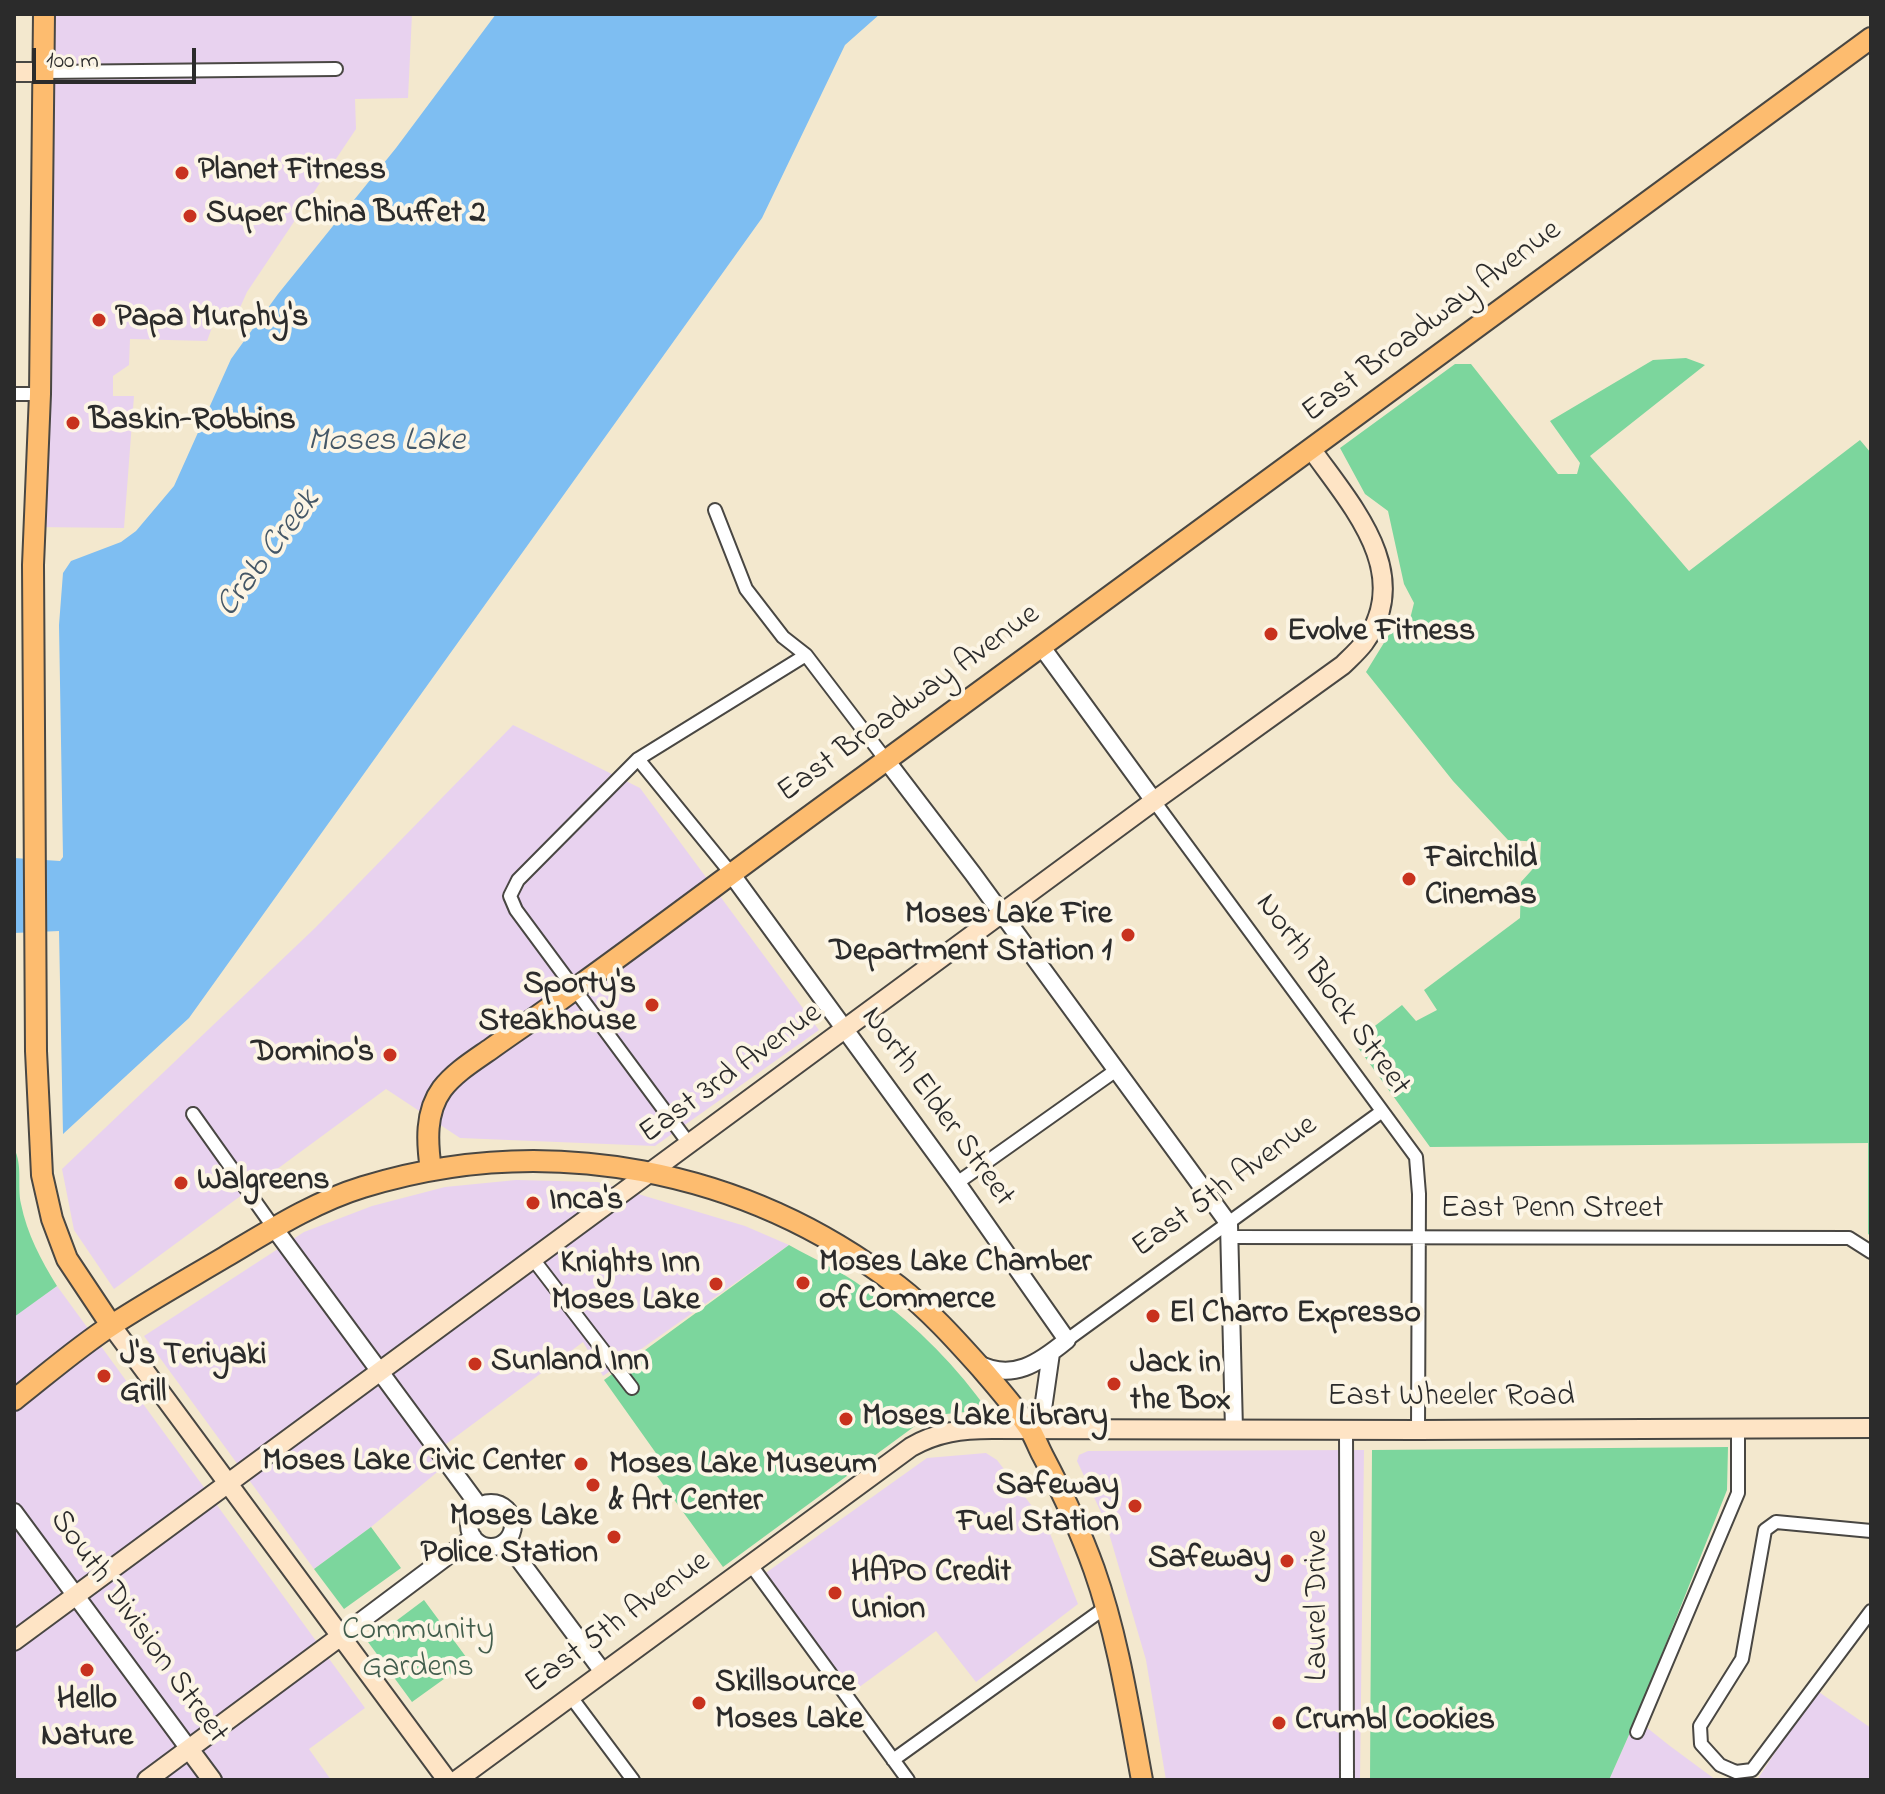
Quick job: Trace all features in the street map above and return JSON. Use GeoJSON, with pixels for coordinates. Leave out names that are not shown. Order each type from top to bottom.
{"type":"FeatureCollection","features":[{"type":"Feature","properties":{"kind":"main road"},"geometry":{"type":"LineString","coordinates":[[44,14],[40,394],[33,565],[34,836],[36,1051],[42,1175],[52,1219],[67,1259],[111,1325],[447,1780]]}},
{"type":"Feature","properties":{"kind":"main road","name":"East Broadway Avenue"},"geometry":{"type":"LineString","coordinates":[[431,1170],[428,1130],[431,1111],[440,1091],[460,1070],[1150,569],[1871,38]]}},
{"type":"Feature","properties":{"kind":"main road"},"geometry":{"type":"LineString","coordinates":[[14,72],[44,72]]}},
{"type":"Feature","properties":{"kind":"main road","name":"East 3rd Avenue"},"geometry":{"type":"LineString","coordinates":[[14,1641],[1343,665],[1365,642],[1376,621],[1383,597],[1383,574],[1376,547],[1312,450]]}},
{"type":"Feature","properties":{"kind":"main road"},"geometry":{"type":"LineString","coordinates":[[14,1400],[111,1325],[274,1228],[331,1199],[363,1187],[431,1170],[515,1160],[605,1165],[650,1173],[746,1200],[779,1214],[862,1260],[929,1314],[1035,1430],[1082,1538],[1106,1607],[1142,1780]]}},
{"type":"Feature","properties":{"kind":"main road","name":"East Wheeler Road"},"geometry":{"type":"LineString","coordinates":[[1035,1430],[1871,1428]]}},
{"type":"Feature","properties":{"kind":"main road","name":"East 5th Avenue"},"geometry":{"type":"LineString","coordinates":[[457,1780],[922,1441],[966,1429],[1035,1430]]}},
{"type":"Feature","properties":{"kind":"main road"},"geometry":{"type":"LineString","coordinates":[[147,1780],[341,1636]]}},
{"type":"Feature","properties":{"kind":"main road","name":"South Division Street"},"geometry":{"type":"LineString","coordinates":[[189,1749],[212,1780]]}},
{"type":"Feature","properties":{"kind":"street"},"geometry":{"type":"LineString","coordinates":[[44,72],[336,69]]}},
{"type":"Feature","properties":{"kind":"street"},"geometry":{"type":"LineString","coordinates":[[14,394],[40,394]]}},
{"type":"Feature","properties":{"kind":"street"},"geometry":{"type":"LineString","coordinates":[[715,510],[746,589],[783,637],[806,655],[886,760],[1230,1230],[1234,1430]]}},
{"type":"Feature","properties":{"kind":"street","name":"North Block Street"},"geometry":{"type":"LineString","coordinates":[[1041,646],[1416,1157],[1419,1237],[1418,1430]]}},
{"type":"Feature","properties":{"kind":"street"},"geometry":{"type":"LineString","coordinates":[[690,1145],[516,910],[510,896],[511,889],[638,759],[806,655]]}},
{"type":"Feature","properties":{"kind":"street","name":"North Elder Street"},"geometry":{"type":"LineString","coordinates":[[638,759],[730,872],[957,1183],[1067,1340]]}},
{"type":"Feature","properties":{"kind":"street"},"geometry":{"type":"LineString","coordinates":[[957,1183],[1115,1071]]}},
{"type":"Feature","properties":{"kind":"street","name":"East 5th Avenue"},"geometry":{"type":"LineString","coordinates":[[1067,1340],[1230,1230],[1381,1112]]}},
{"type":"Feature","properties":{"kind":"street"},"geometry":{"type":"LineString","coordinates":[[193,1114],[479,1506]]}},
{"type":"Feature","properties":{"kind":"street","name":"East Penn Street"},"geometry":{"type":"LineString","coordinates":[[1230,1230],[1419,1237],[1849,1238],[1871,1252]]}},
{"type":"Feature","properties":{"kind":"street"},"geometry":{"type":"LineString","coordinates":[[533,1259],[632,1388]]}},
{"type":"Feature","properties":{"kind":"street"},"geometry":{"type":"LineString","coordinates":[[977,1363],[990,1370],[1014,1371],[1041,1362],[1067,1340]]}},
{"type":"Feature","properties":{"kind":"street"},"geometry":{"type":"LineString","coordinates":[[1035,1430],[1051,1353]]}},
{"type":"Feature","properties":{"kind":"street"},"geometry":{"type":"LineString","coordinates":[[1637,1732],[1738,1493],[1738,1427]]}},
{"type":"Feature","properties":{"kind":"street","name":"Laurel Drive"},"geometry":{"type":"LineString","coordinates":[[1346,1430],[1347,1780]]}},
{"type":"Feature","properties":{"kind":"street"},"geometry":{"type":"LineString","coordinates":[[492,1502],[509,1511],[513,1530],[506,1542],[489,1547],[473,1537],[469,1524],[479,1506],[492,1502]]}},
{"type":"Feature","properties":{"kind":"street","name":"South Division Street"},"geometry":{"type":"LineString","coordinates":[[14,1512],[189,1749]]}},
{"type":"Feature","properties":{"kind":"street"},"geometry":{"type":"LineString","coordinates":[[1871,1531],[1776,1522],[1765,1530],[1742,1659],[1700,1726],[1701,1744],[1720,1765],[1736,1772],[1752,1770],[1871,1611]]}},
{"type":"Feature","properties":{"kind":"street"},"geometry":{"type":"LineString","coordinates":[[341,1636],[473,1537]]}},
{"type":"Feature","properties":{"kind":"street"},"geometry":{"type":"LineString","coordinates":[[506,1542],[603,1672]]}},
{"type":"Feature","properties":{"kind":"street"},"geometry":{"type":"LineString","coordinates":[[751,1565],[908,1780]]}},
{"type":"Feature","properties":{"kind":"street"},"geometry":{"type":"LineString","coordinates":[[893,1760],[1106,1607]]}},
{"type":"Feature","properties":{"kind":"street"},"geometry":{"type":"LineString","coordinates":[[571,1697],[633,1780]]}},
{"type":"Feature","properties":{"kind":"shaded area"},"geometry":{"type":"Polygon","coordinates":[[[43,14],[412,14],[408,98],[355,99],[356,129],[247,292],[234,321],[214,322],[207,341],[130,339],[129,365],[113,376],[113,396],[134,396],[124,528],[34,527],[43,14]]]}},
{"type":"Feature","properties":{"kind":"shaded area"},"geometry":{"type":"Polygon","coordinates":[[[513,725],[640,788],[819,1030],[655,1146],[460,1138],[386,1089],[114,1289],[74,1230],[62,1169],[315,928],[513,725]]]}},
{"type":"Feature","properties":{"kind":"shaded area"},"geometry":{"type":"Polygon","coordinates":[[[516,1180],[598,1182],[745,1226],[789,1245],[603,1376],[583,1342],[430,1456],[441,1469],[314,1569],[144,1336],[304,1232],[372,1206],[445,1187],[516,1180]]]}},
{"type":"Feature","properties":{"kind":"shaded area"},"geometry":{"type":"Polygon","coordinates":[[[57,1286],[365,1708],[309,1749],[331,1780],[14,1780],[14,1316],[57,1286]]]}},
{"type":"Feature","properties":{"kind":"shaded area"},"geometry":{"type":"Polygon","coordinates":[[[1364,1450],[1360,1780],[1166,1780],[1146,1660],[1106,1523],[1077,1461],[1079,1455],[1088,1451],[1364,1450]]]}},
{"type":"Feature","properties":{"kind":"shaded area"},"geometry":{"type":"Polygon","coordinates":[[[986,1453],[997,1460],[1047,1526],[1078,1604],[976,1682],[936,1631],[847,1696],[760,1577],[927,1458],[986,1453]]]}},
{"type":"Feature","properties":{"kind":"shaded area"},"geometry":{"type":"Polygon","coordinates":[[[1816,1690],[1871,1728],[1871,1780],[1757,1780],[1816,1690]]]}},
{"type":"Feature","properties":{"kind":"shaded area"},"geometry":{"type":"Polygon","coordinates":[[[1636,1719],[1670,1746],[1716,1780],[1609,1780],[1636,1719]]]}},
{"type":"Feature","properties":{"kind":"green space"},"geometry":{"type":"Polygon","coordinates":[[[1686,358],[1705,365],[1590,456],[1689,571],[1860,440],[1871,453],[1871,1236],[1868,1234],[1868,1143],[1430,1147],[1354,1042],[1402,1005],[1416,1021],[1437,1010],[1424,990],[1520,918],[1521,882],[1540,861],[1541,842],[1508,840],[1453,781],[1366,672],[1398,620],[1410,619],[1414,603],[1404,584],[1388,511],[1365,494],[1340,448],[1455,364],[1471,364],[1558,474],[1577,474],[1580,463],[1550,421],[1653,360],[1686,358]]]}},
{"type":"Feature","properties":{"kind":"green space"},"geometry":{"type":"Polygon","coordinates":[[[14,1148],[27,1226],[57,1286],[14,1317],[14,1148]]]}},
{"type":"Feature","properties":{"kind":"green space"},"geometry":{"type":"Polygon","coordinates":[[[789,1245],[846,1276],[897,1313],[943,1356],[983,1404],[975,1411],[946,1414],[919,1423],[723,1567],[649,1465],[658,1456],[604,1380],[789,1245]]]}},
{"type":"Feature","properties":{"kind":"green space"},"geometry":{"type":"Polygon","coordinates":[[[1728,1447],[1727,1490],[1609,1780],[1370,1780],[1372,1450],[1728,1447]]]}},
{"type":"Feature","properties":{"kind":"green space","name":"Community Gardens"},"geometry":{"type":"Polygon","coordinates":[[[371,1527],[401,1568],[344,1609],[314,1569],[371,1527]]]}},
{"type":"Feature","properties":{"kind":"green space","name":"Community Gardens"},"geometry":{"type":"Polygon","coordinates":[[[424,1600],[469,1661],[412,1702],[368,1642],[424,1600]]]}},
{"type":"Feature","properties":{"kind":"water","name":"Moses Lake"},"geometry":{"type":"Polygon","coordinates":[[[496,14],[880,14],[845,45],[762,218],[189,1018],[63,1134],[59,931],[14,933],[14,858],[60,861],[63,857],[59,625],[63,573],[71,561],[121,542],[136,531],[174,486],[231,359],[496,14]]]}},
{"type":"Feature","properties":{"kind":"place","name":"Planet Fitness"},"geometry":{"type":"Point","coordinates":[182,173]}},
{"type":"Feature","properties":{"kind":"place","name":"Super China Buffet 2"},"geometry":{"type":"Point","coordinates":[190,216]}},
{"type":"Feature","properties":{"kind":"place","name":"Papa Murphy's"},"geometry":{"type":"Point","coordinates":[99,320]}},
{"type":"Feature","properties":{"kind":"place","name":"Baskin-Robbins"},"geometry":{"type":"Point","coordinates":[73,423]}},
{"type":"Feature","properties":{"kind":"place","name":"Evolve Fitness"},"geometry":{"type":"Point","coordinates":[1271,634]}},
{"type":"Feature","properties":{"kind":"place","name":"Fairchild Cinemas"},"geometry":{"type":"Point","coordinates":[1409,879]}},
{"type":"Feature","properties":{"kind":"place","name":"Moses Lake Fire Department Station 1"},"geometry":{"type":"Point","coordinates":[1128,935]}},
{"type":"Feature","properties":{"kind":"place","name":"Sporty's Steakhouse"},"geometry":{"type":"Point","coordinates":[652,1005]}},
{"type":"Feature","properties":{"kind":"place","name":"Domino's"},"geometry":{"type":"Point","coordinates":[390,1055]}},
{"type":"Feature","properties":{"kind":"place","name":"Walgreens"},"geometry":{"type":"Point","coordinates":[181,1183]}},
{"type":"Feature","properties":{"kind":"place","name":"Inca's"},"geometry":{"type":"Point","coordinates":[533,1203]}},
{"type":"Feature","properties":{"kind":"place","name":"Moses Lake Chamber of Commerce"},"geometry":{"type":"Point","coordinates":[803,1283]}},
{"type":"Feature","properties":{"kind":"place","name":"Knights Inn Moses Lake"},"geometry":{"type":"Point","coordinates":[716,1284]}},
{"type":"Feature","properties":{"kind":"place","name":"El Charro Expresso"},"geometry":{"type":"Point","coordinates":[1153,1316]}},
{"type":"Feature","properties":{"kind":"place","name":"Sunland Inn"},"geometry":{"type":"Point","coordinates":[475,1364]}},
{"type":"Feature","properties":{"kind":"place","name":"J's Teriyaki Grill"},"geometry":{"type":"Point","coordinates":[104,1376]}},
{"type":"Feature","properties":{"kind":"place","name":"Jack in the Box"},"geometry":{"type":"Point","coordinates":[1114,1384]}},
{"type":"Feature","properties":{"kind":"place","name":"Moses Lake Library"},"geometry":{"type":"Point","coordinates":[846,1419]}},
{"type":"Feature","properties":{"kind":"place","name":"Moses Lake Civic Center"},"geometry":{"type":"Point","coordinates":[581,1464]}},
{"type":"Feature","properties":{"kind":"place","name":"Moses Lake Museum & Art Center"},"geometry":{"type":"Point","coordinates":[593,1485]}},
{"type":"Feature","properties":{"kind":"place","name":"Safeway Fuel Station"},"geometry":{"type":"Point","coordinates":[1135,1506]}},
{"type":"Feature","properties":{"kind":"place","name":"Moses Lake Police Station"},"geometry":{"type":"Point","coordinates":[614,1537]}},
{"type":"Feature","properties":{"kind":"place","name":"Safeway"},"geometry":{"type":"Point","coordinates":[1287,1561]}},
{"type":"Feature","properties":{"kind":"place","name":"HAPO Credit Union"},"geometry":{"type":"Point","coordinates":[835,1593]}},
{"type":"Feature","properties":{"kind":"place","name":"Hello Nature"},"geometry":{"type":"Point","coordinates":[87,1670]}},
{"type":"Feature","properties":{"kind":"place","name":"Skillsource Moses Lake"},"geometry":{"type":"Point","coordinates":[699,1703]}},
{"type":"Feature","properties":{"kind":"place","name":"Crumbl Cookies"},"geometry":{"type":"Point","coordinates":[1279,1723]}},
{"type":"Feature","properties":{"kind":"water label","name":"Crab Creek"},"geometry":{"type":"Point","coordinates":[270,555]}}]}
